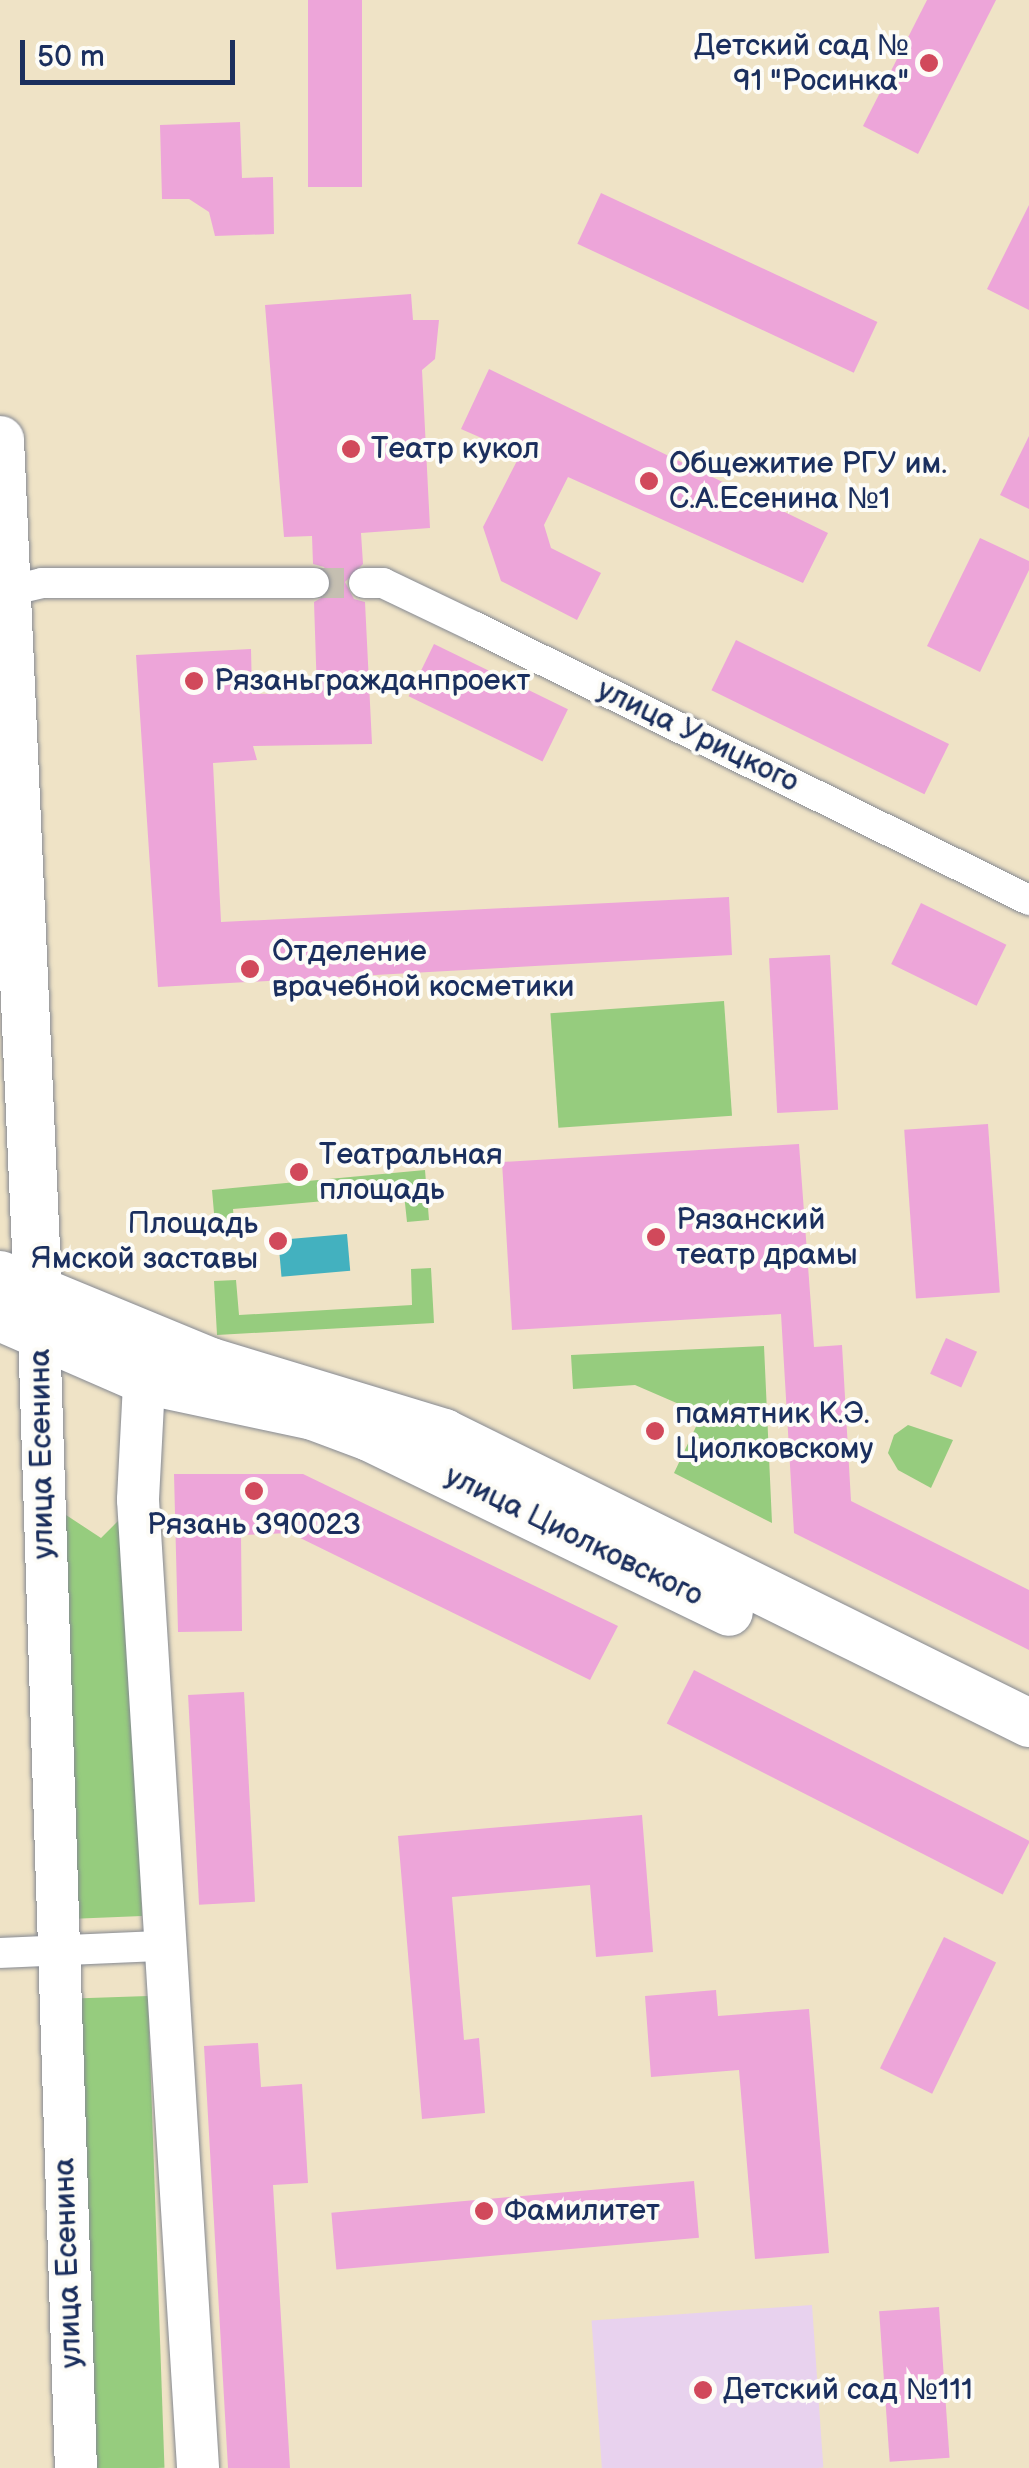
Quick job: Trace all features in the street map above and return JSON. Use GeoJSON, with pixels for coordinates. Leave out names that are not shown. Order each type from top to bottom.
{"type":"FeatureCollection","features":[{"type":"Feature","properties":{"kind":"main road","name":"улица Есенина"},"geometry":{"type":"LineString","coordinates":[[0,440],[4,592],[32,1096],[19,1303],[56,1950],[76,2468]]}},
{"type":"Feature","properties":{"kind":"main road"},"geometry":{"type":"LineString","coordinates":[[19,1303],[145,1357],[138,1500],[162,1946],[198,2468]]}},
{"type":"Feature","properties":{"kind":"main road","name":"улица Циолковского"},"geometry":{"type":"LineString","coordinates":[[145,1357],[211,1362],[444,1433],[1029,1723]]}},
{"type":"Feature","properties":{"kind":"main road","name":"улица Циолковского"},"geometry":{"type":"LineString","coordinates":[[145,1357],[369,1437],[1029,1759]]}},
{"type":"Feature","properties":{"kind":"street"},"geometry":{"type":"LineString","coordinates":[[4,592],[42,583],[314,583]]}},
{"type":"Feature","properties":{"kind":"street","name":"улица Урицкого"},"geometry":{"type":"LineString","coordinates":[[364,583],[383,583],[1029,900]]}},
{"type":"Feature","properties":{"kind":"street"},"geometry":{"type":"LineString","coordinates":[[0,1952],[162,1946]]}},
{"type":"Feature","properties":{"kind":"shaded area","name":"Детский сад №111"},"geometry":{"type":"Polygon","coordinates":[[[812,2305],[823,2468],[602,2468],[592,2320],[812,2305]]]}},
{"type":"Feature","properties":{"kind":"green space"},"geometry":{"type":"Polygon","coordinates":[[[724,1001],[732,1116],[558,1128],[550,1013],[724,1001]]]}},
{"type":"Feature","properties":{"kind":"green space"},"geometry":{"type":"Polygon","coordinates":[[[425,1170],[429,1220],[407,1222],[404,1194],[233,1209],[235,1234],[216,1236],[212,1190],[425,1170]]]}},
{"type":"Feature","properties":{"kind":"green space"},"geometry":{"type":"Polygon","coordinates":[[[431,1268],[434,1323],[217,1335],[214,1281],[236,1280],[239,1315],[412,1305],[411,1269],[431,1268]]]}},
{"type":"Feature","properties":{"kind":"green space"},"geometry":{"type":"Polygon","coordinates":[[[764,1346],[772,1523],[674,1473],[702,1414],[635,1385],[573,1389],[571,1355],[764,1346]]]}},
{"type":"Feature","properties":{"kind":"green space"},"geometry":{"type":"Polygon","coordinates":[[[908,1425],[953,1440],[931,1488],[898,1470],[888,1453],[894,1435],[908,1425]]]}},
{"type":"Feature","properties":{"kind":"green space"},"geometry":{"type":"Polygon","coordinates":[[[129,1510],[142,1916],[69,1919],[63,1513],[101,1538],[129,1510]]]}},
{"type":"Feature","properties":{"kind":"green space"},"geometry":{"type":"Polygon","coordinates":[[[148,1996],[164,2468],[83,2468],[67,1999],[148,1996]]]}},
{"type":"Feature","properties":{"kind":"water"},"geometry":{"type":"Polygon","coordinates":[[[347,1234],[350,1271],[281,1277],[278,1240],[347,1234]]]}},
{"type":"Feature","properties":{"kind":"building"},"geometry":{"type":"Polygon","coordinates":[[[308,0],[362,0],[362,187],[308,187],[308,0]]]}},
{"type":"Feature","properties":{"kind":"building","name":"Детский сад № 91 \"Росинка\""},"geometry":{"type":"Polygon","coordinates":[[[927,0],[996,0],[918,154],[863,126],[927,0]]]}},
{"type":"Feature","properties":{"kind":"building"},"geometry":{"type":"Polygon","coordinates":[[[240,122],[242,178],[273,177],[274,234],[215,236],[209,212],[189,199],[162,199],[160,125],[240,122]]]}},
{"type":"Feature","properties":{"kind":"building"},"geometry":{"type":"Polygon","coordinates":[[[601,193],[877,322],[854,373],[577,244],[601,193]]]}},
{"type":"Feature","properties":{"kind":"building"},"geometry":{"type":"Polygon","coordinates":[[[1029,205],[1029,310],[987,289],[1029,205]]]}},
{"type":"Feature","properties":{"kind":"building"},"geometry":{"type":"Polygon","coordinates":[[[411,294],[413,320],[439,320],[435,359],[422,370],[430,528],[361,533],[363,564],[345,582],[354,599],[365,602],[372,744],[253,746],[257,760],[213,763],[221,922],[729,897],[732,955],[158,987],[136,655],[251,649],[252,694],[317,693],[314,602],[330,593],[333,582],[324,567],[313,564],[312,536],[284,537],[265,305],[411,294]]]}},
{"type":"Feature","properties":{"kind":"building","name":"Общежитие РГУ им. С.А.Есенина №1"},"geometry":{"type":"Polygon","coordinates":[[[489,369],[828,533],[803,583],[568,477],[544,525],[551,548],[601,573],[577,620],[501,581],[483,527],[520,455],[461,429],[489,369]]]}},
{"type":"Feature","properties":{"kind":"building"},"geometry":{"type":"Polygon","coordinates":[[[1029,436],[1029,509],[1000,495],[1029,436]]]}},
{"type":"Feature","properties":{"kind":"building"},"geometry":{"type":"Polygon","coordinates":[[[980,538],[1029,561],[1029,570],[980,672],[927,646],[980,538]]]}},
{"type":"Feature","properties":{"kind":"building"},"geometry":{"type":"Polygon","coordinates":[[[736,640],[949,744],[924,794],[711,690],[736,640]]]}},
{"type":"Feature","properties":{"kind":"building"},"geometry":{"type":"Polygon","coordinates":[[[434,644],[568,709],[542,761],[409,696],[434,644]]]}},
{"type":"Feature","properties":{"kind":"building"},"geometry":{"type":"Polygon","coordinates":[[[921,903],[1006,945],[977,1006],[891,964],[921,903]]]}},
{"type":"Feature","properties":{"kind":"building"},"geometry":{"type":"Polygon","coordinates":[[[830,955],[838,1110],[777,1113],[769,958],[830,955]]]}},
{"type":"Feature","properties":{"kind":"building"},"geometry":{"type":"Polygon","coordinates":[[[988,1124],[1000,1293],[916,1298],[904,1130],[988,1124]]]}},
{"type":"Feature","properties":{"kind":"building","name":"Рязанский театр драмы"},"geometry":{"type":"Polygon","coordinates":[[[799,1144],[814,1347],[842,1345],[851,1501],[1029,1590],[1029,1650],[794,1533],[781,1314],[512,1330],[502,1162],[799,1144]]]}},
{"type":"Feature","properties":{"kind":"building"},"geometry":{"type":"Polygon","coordinates":[[[946,1338],[977,1352],[961,1387],[930,1374],[946,1338]]]}},
{"type":"Feature","properties":{"kind":"building"},"geometry":{"type":"Polygon","coordinates":[[[174,1474],[303,1474],[618,1626],[590,1680],[290,1533],[241,1535],[242,1631],[178,1632],[174,1474]]]}},
{"type":"Feature","properties":{"kind":"building"},"geometry":{"type":"Polygon","coordinates":[[[694,1670],[1029,1841],[1003,1895],[667,1723],[694,1670]]]}},
{"type":"Feature","properties":{"kind":"building"},"geometry":{"type":"Polygon","coordinates":[[[244,1692],[255,1902],[199,1905],[188,1695],[244,1692]]]}},
{"type":"Feature","properties":{"kind":"building"},"geometry":{"type":"Polygon","coordinates":[[[642,1815],[653,1952],[596,1957],[590,1885],[452,1897],[464,2040],[479,2038],[485,2113],[422,2119],[398,1836],[642,1815]]]}},
{"type":"Feature","properties":{"kind":"building"},"geometry":{"type":"Polygon","coordinates":[[[944,1937],[996,1962],[932,2094],[880,2068],[944,1937]]]}},
{"type":"Feature","properties":{"kind":"building"},"geometry":{"type":"Polygon","coordinates":[[[716,1990],[718,2016],[809,2009],[829,2253],[755,2259],[739,2070],[651,2077],[645,1996],[716,1990]]]}},
{"type":"Feature","properties":{"kind":"building"},"geometry":{"type":"Polygon","coordinates":[[[258,2043],[261,2087],[302,2084],[308,2183],[273,2185],[290,2468],[228,2468],[204,2046],[258,2043]]]}},
{"type":"Feature","properties":{"kind":"building"},"geometry":{"type":"Polygon","coordinates":[[[694,2181],[699,2238],[336,2270],[331,2213],[694,2181]]]}},
{"type":"Feature","properties":{"kind":"building"},"geometry":{"type":"Polygon","coordinates":[[[939,2307],[950,2458],[890,2462],[879,2311],[939,2307]]]}},
{"type":"Feature","properties":{"kind":"tunnel"},"geometry":{"type":"LineString","coordinates":[[314,583],[364,583]]}},
{"type":"Feature","properties":{"kind":"place","name":"Детский сад № 91 \"Росинка\""},"geometry":{"type":"Point","coordinates":[929,63]}},
{"type":"Feature","properties":{"kind":"place","name":"Театр кукол"},"geometry":{"type":"Point","coordinates":[351,449]}},
{"type":"Feature","properties":{"kind":"place","name":"Общежитие РГУ им. С.А.Есенина №1"},"geometry":{"type":"Point","coordinates":[649,481]}},
{"type":"Feature","properties":{"kind":"place","name":"Рязаньгражданпроект"},"geometry":{"type":"Point","coordinates":[194,681]}},
{"type":"Feature","properties":{"kind":"place","name":"Отделение врачебной косметики"},"geometry":{"type":"Point","coordinates":[250,969]}},
{"type":"Feature","properties":{"kind":"place","name":"Театральная площадь"},"geometry":{"type":"Point","coordinates":[299,1172]}},
{"type":"Feature","properties":{"kind":"place","name":"Рязанский театр драмы"},"geometry":{"type":"Point","coordinates":[656,1237]}},
{"type":"Feature","properties":{"kind":"place","name":"Площадь Ямской заставы"},"geometry":{"type":"Point","coordinates":[278,1241]}},
{"type":"Feature","properties":{"kind":"place","name":"памятник К.Э. Циолковскому"},"geometry":{"type":"Point","coordinates":[655,1431]}},
{"type":"Feature","properties":{"kind":"place","name":"Рязань 390023"},"geometry":{"type":"Point","coordinates":[254,1491]}},
{"type":"Feature","properties":{"kind":"place","name":"Фамилитет"},"geometry":{"type":"Point","coordinates":[484,2211]}},
{"type":"Feature","properties":{"kind":"place","name":"Детский сад №111"},"geometry":{"type":"Point","coordinates":[703,2390]}}]}
